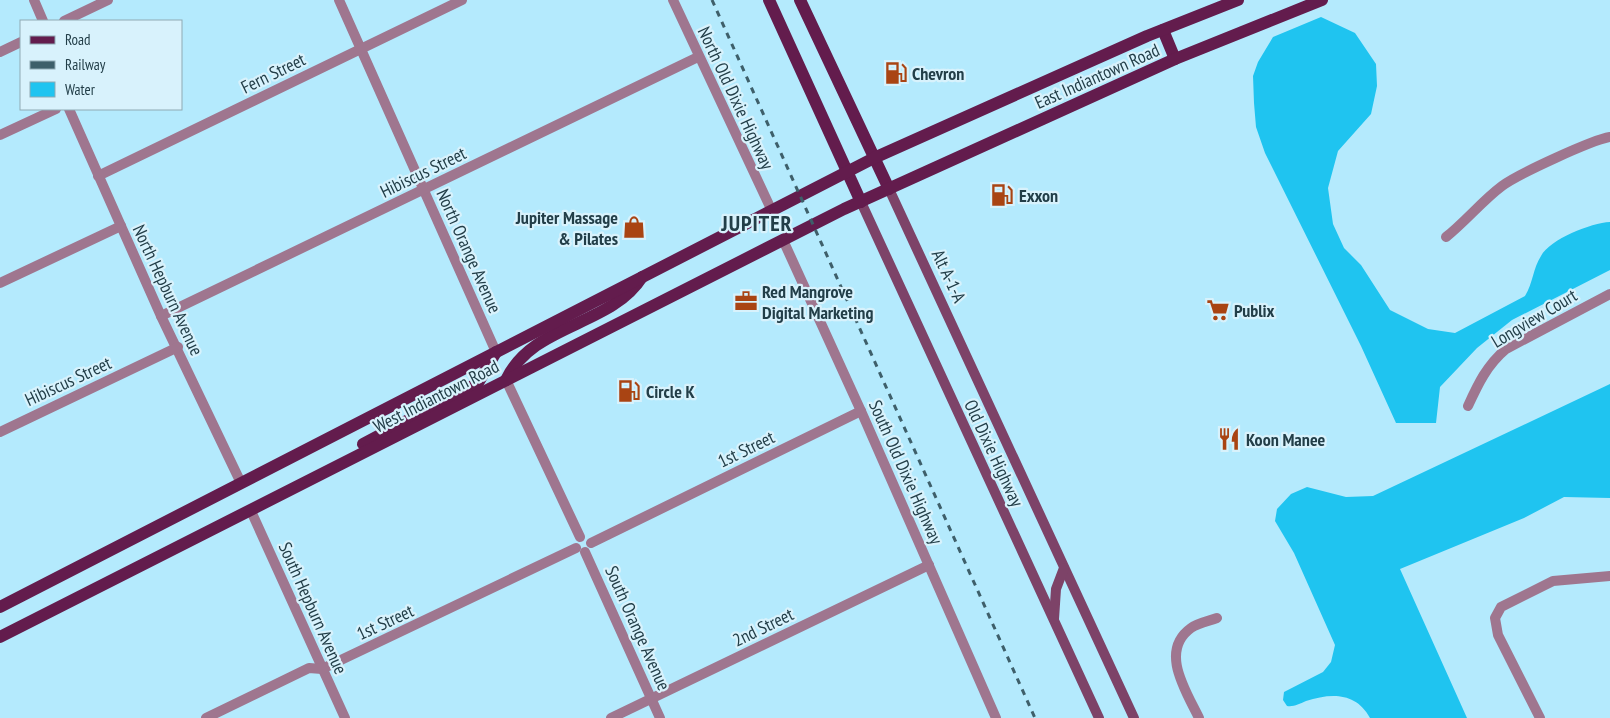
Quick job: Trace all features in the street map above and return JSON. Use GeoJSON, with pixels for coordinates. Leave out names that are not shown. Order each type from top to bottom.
{"type":"FeatureCollection","features":[{"type":"Feature","properties":{"kind":"main road"},"geometry":{"type":"LineString","coordinates":[[769,0],[861,202]]}},
{"type":"Feature","properties":{"kind":"main road","name":"Alt A-1-A"},"geometry":{"type":"LineString","coordinates":[[800,0],[1064,568]]}},
{"type":"Feature","properties":{"kind":"main road","name":"East Indiantown Road"},"geometry":{"type":"LineString","coordinates":[[874,158],[958,119],[1163,30],[1238,0]]}},
{"type":"Feature","properties":{"kind":"main road","name":"East Indiantown Road"},"geometry":{"type":"LineString","coordinates":[[889,189],[1175,59],[1322,0]]}},
{"type":"Feature","properties":{"kind":"main road"},"geometry":{"type":"LineString","coordinates":[[1163,30],[1175,59]]}},
{"type":"Feature","properties":{"kind":"main road","name":"West Indiantown Road"},"geometry":{"type":"LineString","coordinates":[[0,606],[241,484],[771,209],[874,158]]}},
{"type":"Feature","properties":{"kind":"main road","name":"West Indiantown Road"},"geometry":{"type":"LineString","coordinates":[[0,637],[251,512],[783,240],[889,189]]}},
{"type":"Feature","properties":{"kind":"main road","name":"Old Dixie Highway"},"geometry":{"type":"LineString","coordinates":[[861,202],[1099,718]]}},
{"type":"Feature","properties":{"kind":"main road"},"geometry":{"type":"LineString","coordinates":[[506,380],[513,365],[522,354],[633,292],[644,275]]}},
{"type":"Feature","properties":{"kind":"main road"},"geometry":{"type":"LineString","coordinates":[[324,474],[342,457],[478,383],[496,352]]}},
{"type":"Feature","properties":{"kind":"main road"},"geometry":{"type":"LineString","coordinates":[[1054,622],[1056,589],[1064,568]]}},
{"type":"Feature","properties":{"kind":"main road"},"geometry":{"type":"LineString","coordinates":[[1064,568],[1134,718]]}},
{"type":"Feature","properties":{"kind":"street"},"geometry":{"type":"LineString","coordinates":[[34,0],[43,20]]}},
{"type":"Feature","properties":{"kind":"street"},"geometry":{"type":"LineString","coordinates":[[66,20],[108,0]]}},
{"type":"Feature","properties":{"kind":"street","name":"North Orange Avenue"},"geometry":{"type":"LineString","coordinates":[[339,0],[496,352]]}},
{"type":"Feature","properties":{"kind":"street","name":"Fern Street"},"geometry":{"type":"LineString","coordinates":[[98,176],[462,0]]}},
{"type":"Feature","properties":{"kind":"street","name":"North Old Dixie Highway"},"geometry":{"type":"LineString","coordinates":[[672,0],[771,209]]}},
{"type":"Feature","properties":{"kind":"street"},"geometry":{"type":"LineString","coordinates":[[0,52],[20,42]]}},
{"type":"Feature","properties":{"kind":"street","name":"Hibiscus Street"},"geometry":{"type":"LineString","coordinates":[[161,316],[698,57]]}},
{"type":"Feature","properties":{"kind":"street"},"geometry":{"type":"LineString","coordinates":[[0,135],[54,110]]}},
{"type":"Feature","properties":{"kind":"street","name":"North Hepburn Avenue"},"geometry":{"type":"LineString","coordinates":[[69,110],[161,316],[178,347],[241,484]]}},
{"type":"Feature","properties":{"kind":"street"},"geometry":{"type":"LineString","coordinates":[[1446,237],[1467,221],[1504,184],[1586,145],[1610,138]]}},
{"type":"Feature","properties":{"kind":"street"},"geometry":{"type":"LineString","coordinates":[[0,283],[121,226]]}},
{"type":"Feature","properties":{"kind":"street","name":"South Old Dixie Highway"},"geometry":{"type":"LineString","coordinates":[[783,240],[861,411],[996,718]]}},
{"type":"Feature","properties":{"kind":"street","name":"Longview Court"},"geometry":{"type":"LineString","coordinates":[[1468,406],[1484,373],[1495,358],[1506,349],[1610,294]]}},
{"type":"Feature","properties":{"kind":"street","name":"Hibiscus Street"},"geometry":{"type":"LineString","coordinates":[[0,432],[178,347]]}},
{"type":"Feature","properties":{"kind":"street"},"geometry":{"type":"LineString","coordinates":[[506,380],[580,537],[587,537],[584,548]]}},
{"type":"Feature","properties":{"kind":"street","name":"1st Street"},"geometry":{"type":"LineString","coordinates":[[206,718],[309,668],[322,669],[584,548],[861,411]]}},
{"type":"Feature","properties":{"kind":"street","name":"South Hepburn Avenue"},"geometry":{"type":"LineString","coordinates":[[251,512],[345,718]]}},
{"type":"Feature","properties":{"kind":"street","name":"South Orange Avenue"},"geometry":{"type":"LineString","coordinates":[[584,548],[660,718]]}},
{"type":"Feature","properties":{"kind":"street","name":"2nd Street"},"geometry":{"type":"LineString","coordinates":[[611,718],[929,565]]}},
{"type":"Feature","properties":{"kind":"street"},"geometry":{"type":"LineString","coordinates":[[1540,718],[1498,635],[1494,618],[1501,607],[1553,581],[1610,576]]}},
{"type":"Feature","properties":{"kind":"street"},"geometry":{"type":"LineString","coordinates":[[1199,718],[1176,667],[1176,648],[1183,635],[1193,626],[1217,618]]}},
{"type":"Feature","properties":{"kind":"water"},"geometry":{"type":"Polygon","coordinates":[[[1321,17],[1355,33],[1376,64],[1377,86],[1371,114],[1338,151],[1328,188],[1333,224],[1344,248],[1361,265],[1390,310],[1428,329],[1455,333],[1525,296],[1538,261],[1553,244],[1572,233],[1592,225],[1610,222],[1610,270],[1512,320],[1477,348],[1440,387],[1436,423],[1396,423],[1361,346],[1265,153],[1256,127],[1253,76],[1258,62],[1273,37],[1321,17]]]}},
{"type":"Feature","properties":{"kind":"water"},"geometry":{"type":"Polygon","coordinates":[[[1610,384],[1610,498],[1564,497],[1524,518],[1400,569],[1467,718],[1370,718],[1358,703],[1350,699],[1334,696],[1315,698],[1294,706],[1287,706],[1283,700],[1284,692],[1323,672],[1331,662],[1335,645],[1294,553],[1275,521],[1277,509],[1291,494],[1307,487],[1346,497],[1373,496],[1610,384]]]}},
{"type":"Feature","properties":{"kind":"railway"},"geometry":{"type":"LineString","coordinates":[[712,0],[1035,718]]}},
{"type":"Feature","properties":{"kind":"place","name":"Chevron"},"geometry":{"type":"Point","coordinates":[896,73]}},
{"type":"Feature","properties":{"kind":"place","name":"Exxon"},"geometry":{"type":"Point","coordinates":[1002,195]}},
{"type":"Feature","properties":{"kind":"place","name":"Jupiter Massage & Pilates"},"geometry":{"type":"Point","coordinates":[634,227]}},
{"type":"Feature","properties":{"kind":"place","name":"Red Mangrove Digital Marketing"},"geometry":{"type":"Point","coordinates":[746,301]}},
{"type":"Feature","properties":{"kind":"place","name":"Publix"},"geometry":{"type":"Point","coordinates":[1218,310]}},
{"type":"Feature","properties":{"kind":"place","name":"Circle K"},"geometry":{"type":"Point","coordinates":[629,391]}},
{"type":"Feature","properties":{"kind":"place","name":"Koon Manee"},"geometry":{"type":"Point","coordinates":[1229,439]}},
{"type":"Feature","properties":{"kind":"district","name":"JUPITER"},"geometry":{"type":"Point","coordinates":[757,223]}}]}
